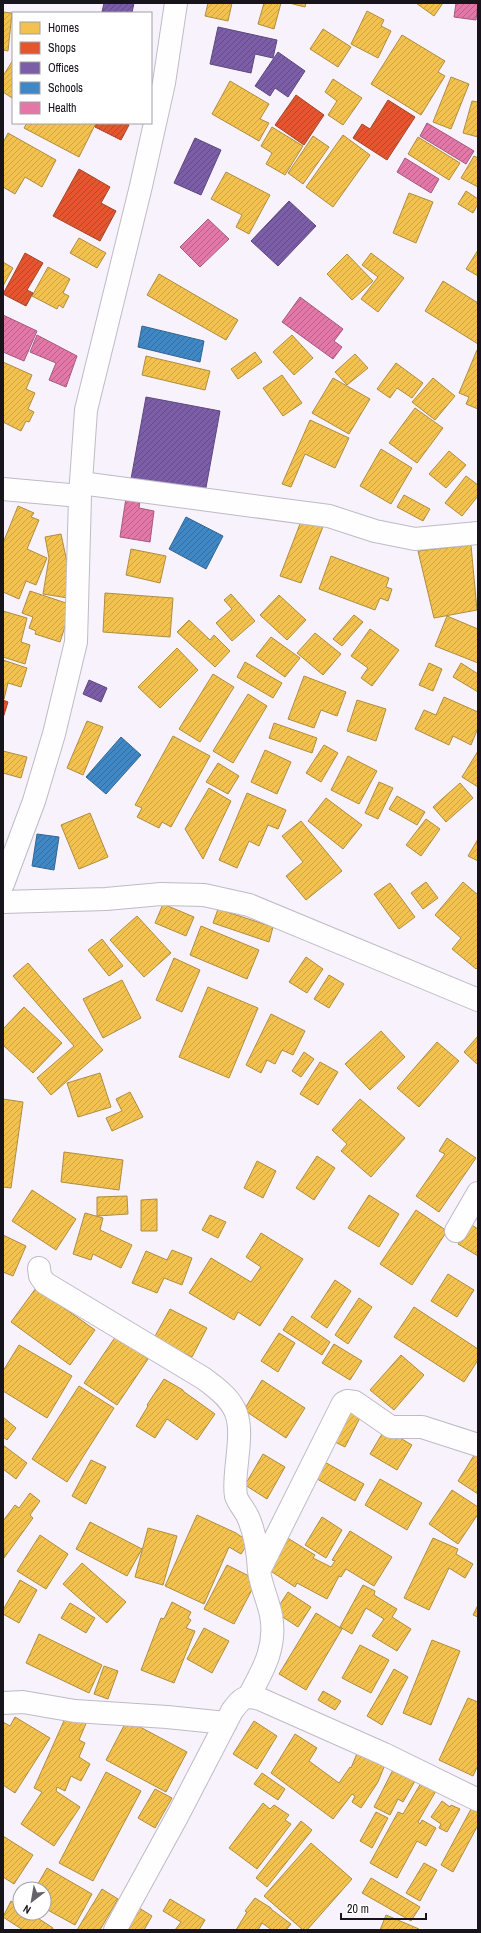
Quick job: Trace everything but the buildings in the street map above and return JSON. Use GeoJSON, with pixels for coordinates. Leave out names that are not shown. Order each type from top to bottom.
{"type":"FeatureCollection","features":[{"type":"Feature","properties":{"kind":"street"},"geometry":{"type":"LineString","coordinates":[[3,884],[34,800],[52,742],[76,642],[80,489],[86,410],[145,171],[164,83],[176,3]]}},
{"type":"Feature","properties":{"kind":"street"},"geometry":{"type":"LineString","coordinates":[[3,489],[80,489],[329,516],[375,531],[415,539],[478,533]]}},
{"type":"Feature","properties":{"kind":"street"},"geometry":{"type":"LineString","coordinates":[[3,902],[98,899],[161,894],[204,895],[249,905],[478,1000]]}},
{"type":"Feature","properties":{"kind":"street"},"geometry":{"type":"LineString","coordinates":[[456,1231],[478,1193]]}},
{"type":"Feature","properties":{"kind":"street"},"geometry":{"type":"LineString","coordinates":[[39,1268],[40,1276],[45,1283],[219,1389],[231,1403],[239,1419],[240,1438],[235,1477],[236,1496],[248,1517],[258,1546],[260,1580],[265,1590],[272,1617],[272,1638],[268,1661],[249,1696]]}},
{"type":"Feature","properties":{"kind":"street"},"geometry":{"type":"LineString","coordinates":[[259,1571],[343,1402],[355,1402],[391,1427],[422,1427],[478,1445]]}},
{"type":"Feature","properties":{"kind":"street"},"geometry":{"type":"LineString","coordinates":[[115,1930],[226,1723],[241,1699],[249,1696],[260,1699],[384,1754],[478,1800]]}},
{"type":"Feature","properties":{"kind":"street"},"geometry":{"type":"LineString","coordinates":[[3,1702],[22,1702],[75,1711],[168,1717],[226,1723]]}}]}
